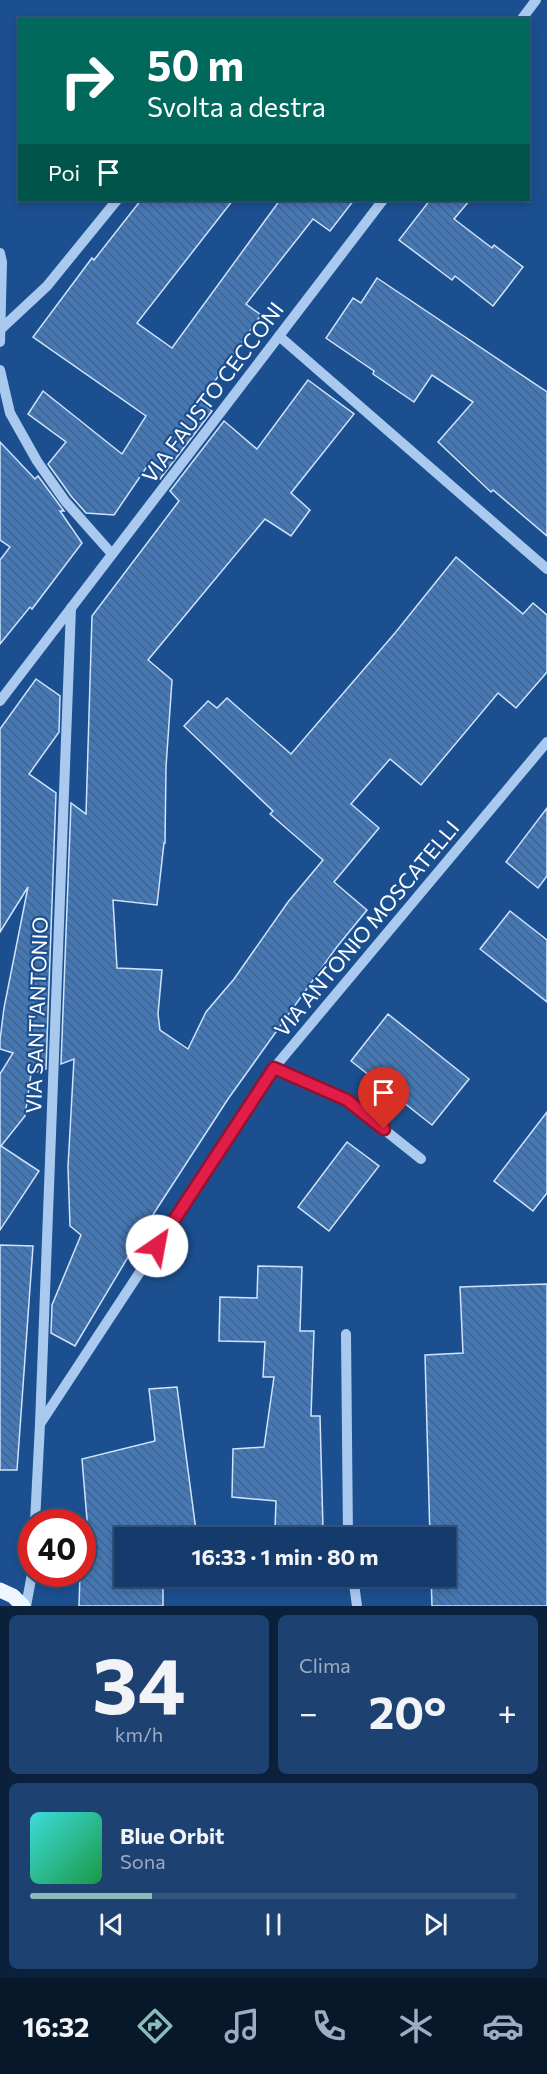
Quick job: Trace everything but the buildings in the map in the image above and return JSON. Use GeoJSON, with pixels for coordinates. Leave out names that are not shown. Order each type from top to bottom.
{"type":"FeatureCollection","features":[{"type":"Feature","properties":{"kind":"main road"},"geometry":{"type":"LineString","coordinates":[[0,1590],[14,1596],[24,1606]]}},
{"type":"Feature","properties":{"kind":"street"},"geometry":{"type":"LineString","coordinates":[[522,18],[536,0]]}},
{"type":"Feature","properties":{"kind":"street"},"geometry":{"type":"LineString","coordinates":[[2,328],[47,285],[116,201]]}},
{"type":"Feature","properties":{"kind":"street","name":"VIA FAUSTO CECCONI"},"geometry":{"type":"LineString","coordinates":[[0,701],[382,201]]}},
{"type":"Feature","properties":{"kind":"street"},"geometry":{"type":"LineString","coordinates":[[0,253],[2,262],[0,342]]}},
{"type":"Feature","properties":{"kind":"street"},"geometry":{"type":"LineString","coordinates":[[279,336],[547,569]]}},
{"type":"Feature","properties":{"kind":"street"},"geometry":{"type":"LineString","coordinates":[[0,370],[10,413],[37,461],[65,501],[112,554]]}},
{"type":"Feature","properties":{"kind":"street","name":"VIA SANT'ANTONIO"},"geometry":{"type":"LineString","coordinates":[[40,1424],[71,608]]}},
{"type":"Feature","properties":{"kind":"street","name":"VIA ANTONIO MOSCATELLI"},"geometry":{"type":"LineString","coordinates":[[40,1424],[274,1068],[547,742]]}},
{"type":"Feature","properties":{"kind":"street"},"geometry":{"type":"LineString","coordinates":[[274,1068],[347,1100],[421,1159]]}},
{"type":"Feature","properties":{"kind":"street"},"geometry":{"type":"LineString","coordinates":[[346,1334],[348,1527]]}},
{"type":"Feature","properties":{"kind":"street"},"geometry":{"type":"LineString","coordinates":[[36,1509],[40,1424]]}},
{"type":"Feature","properties":{"kind":"street"},"geometry":{"type":"LineString","coordinates":[[24,1606],[29,1587]]}},
{"type":"Feature","properties":{"kind":"street"},"geometry":{"type":"LineString","coordinates":[[354,1587],[357,1606]]}},
{"type":"Feature","properties":{"kind":"route"},"geometry":{"type":"LineString","coordinates":[[157,1246],[274,1068],[347,1100],[384,1129]]}}]}
